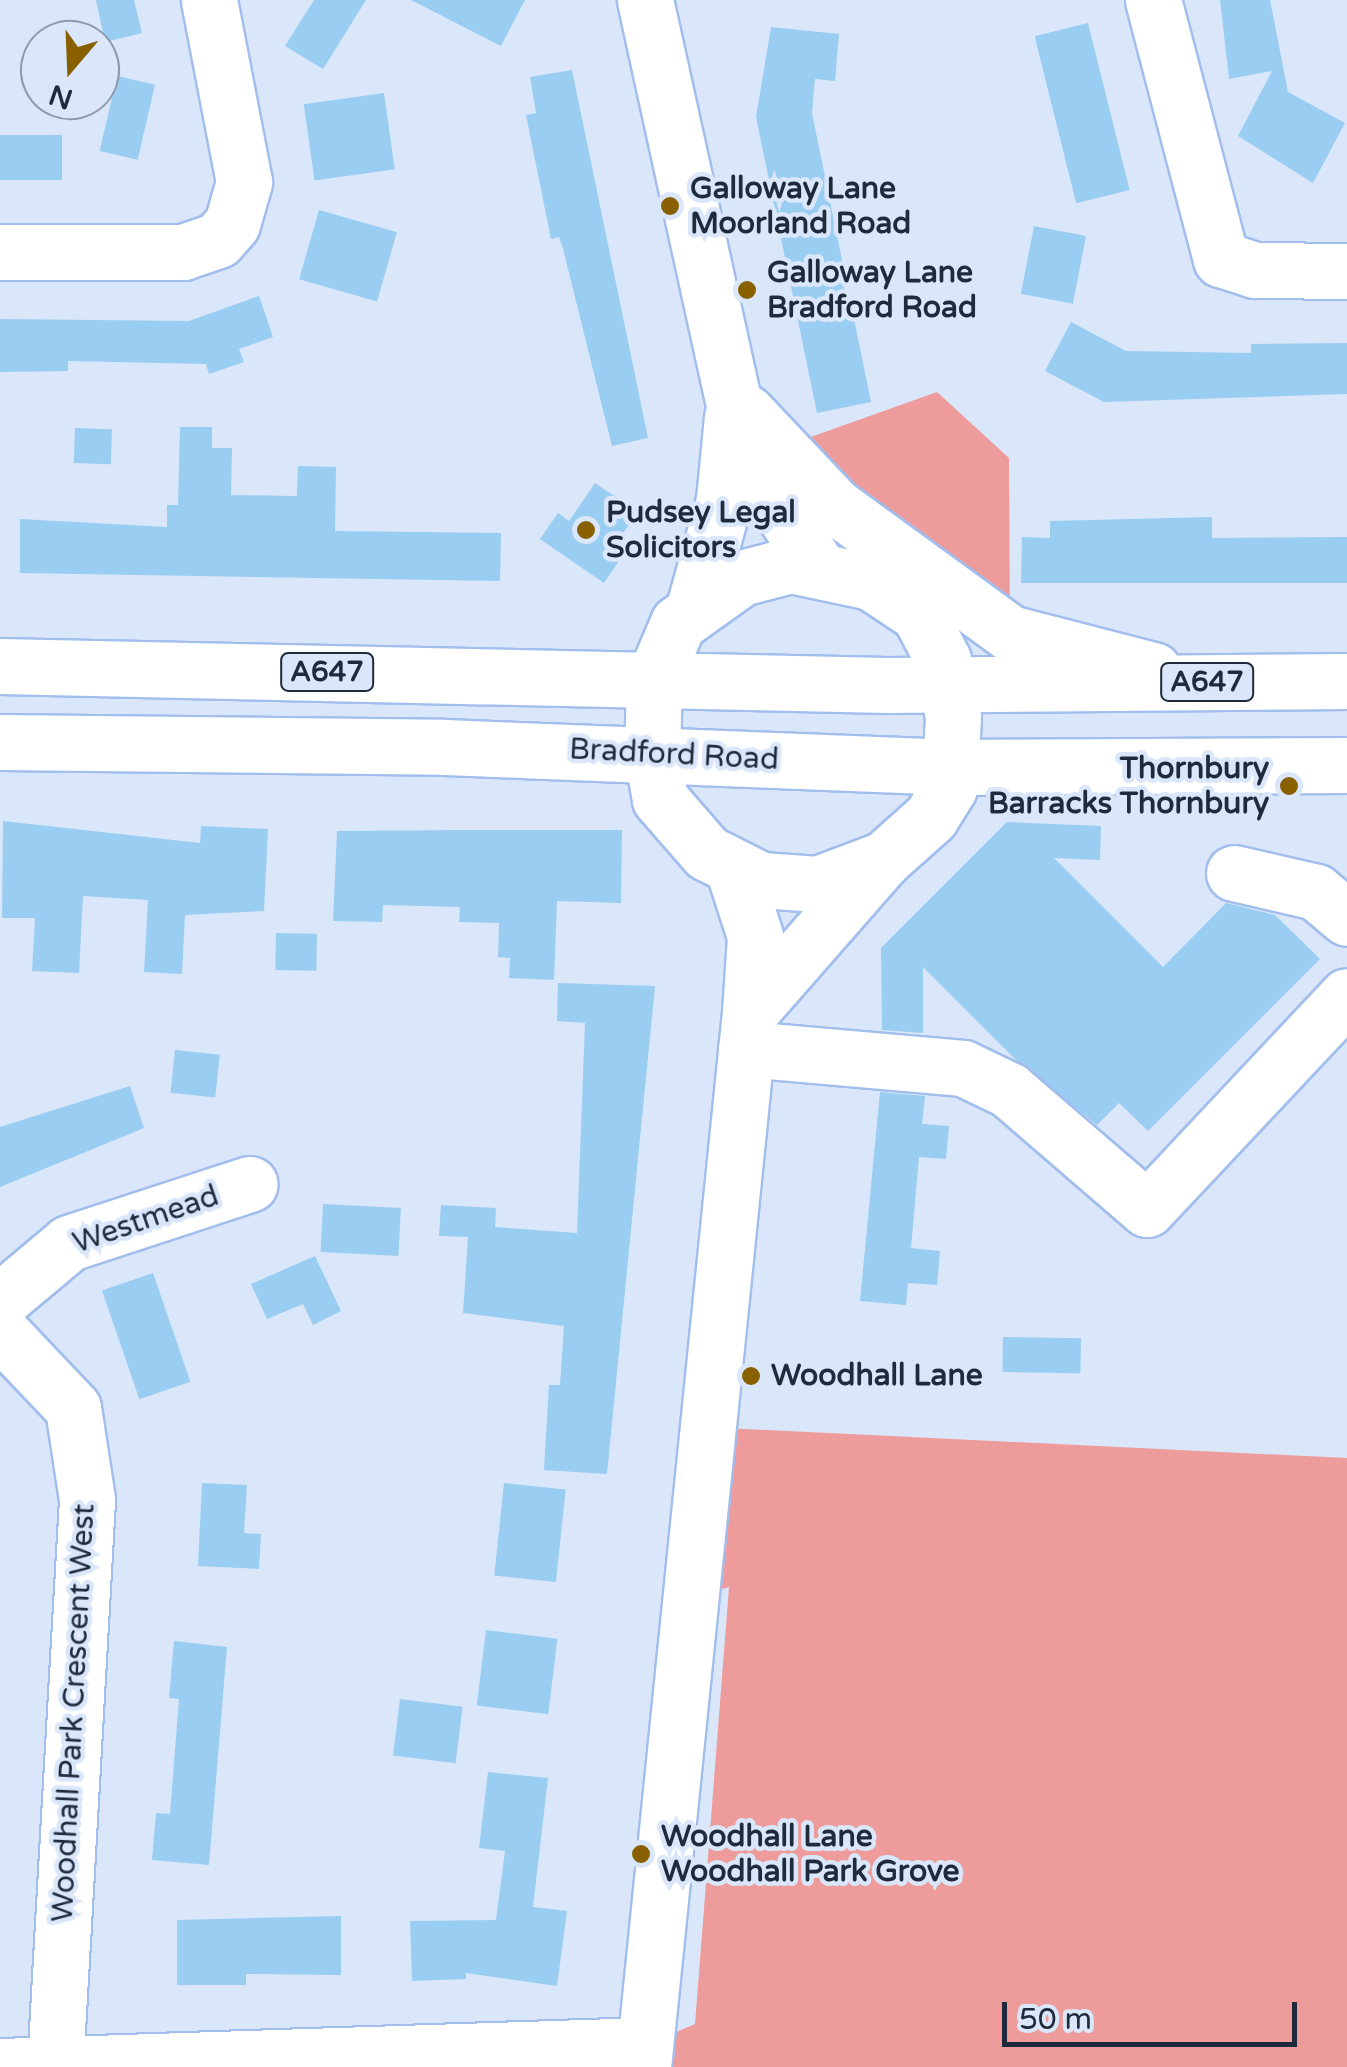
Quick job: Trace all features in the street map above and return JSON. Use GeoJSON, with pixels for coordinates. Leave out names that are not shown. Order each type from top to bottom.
{"type":"FeatureCollection","features":[{"type":"Feature","properties":{"kind":"main road"},"geometry":{"type":"LineString","coordinates":[[0,252],[183,252],[218,240],[232,224],[244,182],[209,0]]}},
{"type":"Feature","properties":{"kind":"main road"},"geometry":{"type":"LineString","coordinates":[[645,0],[733,399],[761,479],[817,566]]}},
{"type":"Feature","properties":{"kind":"main road"},"geometry":{"type":"LineString","coordinates":[[1153,0],[1220,260],[1255,270],[1347,271]]}},
{"type":"Feature","properties":{"kind":"main road"},"geometry":{"type":"LineString","coordinates":[[733,399],[724,500],[695,604],[654,679],[652,756],[660,799],[707,853],[734,870],[818,884],[884,859]]}},
{"type":"Feature","properties":{"kind":"main road"},"geometry":{"type":"LineString","coordinates":[[733,399],[835,506],[1010,633],[1069,654],[1214,682]]}},
{"type":"Feature","properties":{"kind":"main road"},"geometry":{"type":"LineString","coordinates":[[695,604],[767,568],[817,566],[870,582],[918,614],[949,684],[953,767],[932,816],[884,859],[748,1031]]}},
{"type":"Feature","properties":{"kind":"main road","name":"A647"},"geometry":{"type":"LineString","coordinates":[[0,666],[949,684],[1347,681]]}},
{"type":"Feature","properties":{"kind":"main road","name":"Bradford Road"},"geometry":{"type":"LineString","coordinates":[[0,742],[652,756],[953,767],[1347,765]]}},
{"type":"Feature","properties":{"kind":"main road"},"geometry":{"type":"LineString","coordinates":[[0,2066],[644,2056],[748,1031],[755,936],[734,870]]}},
{"type":"Feature","properties":{"kind":"main road"},"geometry":{"type":"LineString","coordinates":[[1234,873],[1316,892],[1347,918]]}},
{"type":"Feature","properties":{"kind":"main road"},"geometry":{"type":"LineString","coordinates":[[748,1031],[963,1068],[1009,1090],[1147,1209],[1347,996]]}},
{"type":"Feature","properties":{"kind":"main road","name":"Westmead"},"geometry":{"type":"LineString","coordinates":[[0,1301],[69,1242],[250,1184]]}},
{"type":"Feature","properties":{"kind":"main road","name":"Woodhall Park Crescent West"},"geometry":{"type":"LineString","coordinates":[[0,1332],[73,1408],[87,1500],[55,2066]]}},
{"type":"Feature","properties":{"kind":"shaded area"},"geometry":{"type":"Polygon","coordinates":[[[937,392],[1009,458],[1010,633],[780,448],[937,392]]]}},
{"type":"Feature","properties":{"kind":"shaded area"},"geometry":{"type":"Polygon","coordinates":[[[704,1427],[1347,1458],[1347,2067],[643,2067],[645,2045],[695,2024],[729,1587],[690,1598],[704,1427]]]}},
{"type":"Feature","properties":{"kind":"building"},"geometry":{"type":"Polygon","coordinates":[[[96,0],[134,0],[142,33],[120,38],[120,20],[100,20],[96,0]]]}},
{"type":"Feature","properties":{"kind":"building"},"geometry":{"type":"Polygon","coordinates":[[[314,0],[366,0],[323,69],[285,46],[314,0]]]}},
{"type":"Feature","properties":{"kind":"building"},"geometry":{"type":"Polygon","coordinates":[[[411,0],[525,0],[501,46],[411,0]]]}},
{"type":"Feature","properties":{"kind":"building"},"geometry":{"type":"Polygon","coordinates":[[[1220,0],[1270,0],[1288,92],[1345,123],[1313,183],[1238,136],[1272,71],[1229,79],[1220,0]]]}},
{"type":"Feature","properties":{"kind":"building"},"geometry":{"type":"Polygon","coordinates":[[[1088,23],[1130,190],[1076,203],[1035,36],[1088,23]]]}},
{"type":"Feature","properties":{"kind":"building"},"geometry":{"type":"Polygon","coordinates":[[[771,27],[839,34],[835,81],[815,79],[812,113],[871,402],[817,413],[756,117],[771,27]]]}},
{"type":"Feature","properties":{"kind":"building"},"geometry":{"type":"Polygon","coordinates":[[[572,70],[648,438],[612,446],[563,249],[559,237],[551,239],[526,115],[536,113],[530,77],[572,70]]]}},
{"type":"Feature","properties":{"kind":"building"},"geometry":{"type":"Polygon","coordinates":[[[120,77],[155,85],[138,160],[100,151],[107,120],[120,120],[120,77]]]}},
{"type":"Feature","properties":{"kind":"building"},"geometry":{"type":"Polygon","coordinates":[[[384,93],[395,169],[315,181],[304,104],[384,93]]]}},
{"type":"Feature","properties":{"kind":"building"},"geometry":{"type":"Polygon","coordinates":[[[0,135],[62,135],[62,180],[0,180],[0,135]]]}},
{"type":"Feature","properties":{"kind":"building"},"geometry":{"type":"Polygon","coordinates":[[[319,210],[397,232],[377,302],[299,279],[319,210]]]}},
{"type":"Feature","properties":{"kind":"building"},"geometry":{"type":"Polygon","coordinates":[[[1034,226],[1086,236],[1073,304],[1021,294],[1034,226]]]}},
{"type":"Feature","properties":{"kind":"building"},"geometry":{"type":"Polygon","coordinates":[[[259,296],[273,337],[239,349],[244,362],[209,374],[206,364],[68,361],[68,371],[0,372],[0,319],[189,321],[259,296]]]}},
{"type":"Feature","properties":{"kind":"building"},"geometry":{"type":"Polygon","coordinates":[[[1071,322],[1126,351],[1251,353],[1251,344],[1347,343],[1347,394],[1104,402],[1045,371],[1071,322]]]}},
{"type":"Feature","properties":{"kind":"building"},"geometry":{"type":"Polygon","coordinates":[[[180,427],[212,427],[212,448],[232,448],[231,495],[297,496],[298,466],[336,467],[335,531],[501,533],[500,581],[20,573],[20,519],[167,527],[167,505],[178,505],[180,427]]]}},
{"type":"Feature","properties":{"kind":"building"},"geometry":{"type":"Polygon","coordinates":[[[75,428],[112,429],[111,464],[74,463],[75,428]]]}},
{"type":"Feature","properties":{"kind":"building","name":"Pudsey Legal Solicitors"},"geometry":{"type":"Polygon","coordinates":[[[595,483],[638,512],[619,539],[629,546],[604,583],[540,539],[558,513],[569,521],[595,483]]]}},
{"type":"Feature","properties":{"kind":"building"},"geometry":{"type":"Polygon","coordinates":[[[1212,517],[1212,538],[1347,537],[1347,583],[1021,583],[1022,537],[1050,538],[1050,521],[1212,517]]]}},
{"type":"Feature","properties":{"kind":"building"},"geometry":{"type":"Polygon","coordinates":[[[3,821],[200,843],[201,826],[268,829],[264,911],[185,915],[182,974],[144,972],[148,900],[83,896],[79,973],[32,971],[35,918],[2,918],[3,821]]]}},
{"type":"Feature","properties":{"kind":"building"},"geometry":{"type":"Polygon","coordinates":[[[1007,822],[1101,826],[1100,860],[1054,858],[1163,967],[1226,903],[1275,915],[1320,959],[1148,1131],[1119,1103],[1097,1125],[1014,1058],[923,967],[923,1033],[882,1030],[881,948],[1007,822]]]}},
{"type":"Feature","properties":{"kind":"building"},"geometry":{"type":"Polygon","coordinates":[[[622,830],[621,903],[557,901],[554,980],[509,978],[510,958],[498,957],[499,923],[459,922],[460,907],[383,905],[382,922],[333,921],[337,831],[622,830]]]}},
{"type":"Feature","properties":{"kind":"building"},"geometry":{"type":"Polygon","coordinates":[[[276,933],[317,934],[316,971],[275,970],[276,933]]]}},
{"type":"Feature","properties":{"kind":"building"},"geometry":{"type":"Polygon","coordinates":[[[558,983],[655,986],[607,1474],[544,1470],[549,1385],[560,1385],[564,1326],[463,1313],[468,1237],[439,1236],[441,1205],[496,1208],[495,1227],[577,1233],[585,1023],[557,1021],[558,983]]]}},
{"type":"Feature","properties":{"kind":"building"},"geometry":{"type":"Polygon","coordinates":[[[175,1050],[220,1055],[215,1097],[171,1093],[175,1050]]]}},
{"type":"Feature","properties":{"kind":"building"},"geometry":{"type":"Polygon","coordinates":[[[130,1086],[144,1128],[0,1187],[0,1127],[130,1086]]]}},
{"type":"Feature","properties":{"kind":"building"},"geometry":{"type":"Polygon","coordinates":[[[880,1092],[925,1096],[922,1124],[949,1126],[946,1159],[919,1157],[911,1248],[940,1251],[937,1285],[908,1283],[906,1305],[860,1301],[880,1092]]]}},
{"type":"Feature","properties":{"kind":"building"},"geometry":{"type":"Polygon","coordinates":[[[323,1204],[401,1208],[398,1256],[320,1252],[323,1204]]]}},
{"type":"Feature","properties":{"kind":"building"},"geometry":{"type":"Polygon","coordinates":[[[315,1256],[341,1311],[313,1325],[303,1304],[267,1319],[251,1284],[315,1256]]]}},
{"type":"Feature","properties":{"kind":"building"},"geometry":{"type":"Polygon","coordinates":[[[153,1273],[190,1382],[139,1399],[102,1291],[153,1273]]]}},
{"type":"Feature","properties":{"kind":"building"},"geometry":{"type":"Polygon","coordinates":[[[1003,1337],[1081,1338],[1080,1373],[1002,1372],[1003,1337]]]}},
{"type":"Feature","properties":{"kind":"building"},"geometry":{"type":"Polygon","coordinates":[[[202,1483],[247,1485],[244,1533],[261,1534],[259,1569],[198,1566],[202,1483]]]}},
{"type":"Feature","properties":{"kind":"building"},"geometry":{"type":"Polygon","coordinates":[[[504,1483],[566,1489],[556,1582],[494,1575],[504,1483]]]}},
{"type":"Feature","properties":{"kind":"building"},"geometry":{"type":"Polygon","coordinates":[[[486,1630],[557,1639],[548,1714],[477,1705],[486,1630]]]}},
{"type":"Feature","properties":{"kind":"building"},"geometry":{"type":"Polygon","coordinates":[[[174,1641],[227,1647],[209,1865],[152,1860],[156,1813],[170,1814],[179,1699],[169,1698],[174,1641]]]}},
{"type":"Feature","properties":{"kind":"building"},"geometry":{"type":"Polygon","coordinates":[[[400,1699],[463,1707],[456,1763],[393,1756],[400,1699]]]}},
{"type":"Feature","properties":{"kind":"building"},"geometry":{"type":"Polygon","coordinates":[[[488,1772],[548,1778],[533,1907],[567,1911],[557,1986],[466,1973],[466,1979],[412,1981],[410,1921],[496,1920],[505,1851],[479,1848],[488,1772]]]}},
{"type":"Feature","properties":{"kind":"building"},"geometry":{"type":"Polygon","coordinates":[[[341,1916],[341,1975],[246,1974],[246,1985],[177,1985],[177,1920],[341,1916]]]}},
{"type":"Feature","properties":{"kind":"place","name":"Galloway Lane Moorland Road"},"geometry":{"type":"Point","coordinates":[670,206]}},
{"type":"Feature","properties":{"kind":"place","name":"Galloway Lane Bradford Road"},"geometry":{"type":"Point","coordinates":[747,290]}},
{"type":"Feature","properties":{"kind":"place","name":"Pudsey Legal Solicitors"},"geometry":{"type":"Point","coordinates":[586,530]}},
{"type":"Feature","properties":{"kind":"place","name":"Thornbury Barracks Thornbury"},"geometry":{"type":"Point","coordinates":[1289,786]}},
{"type":"Feature","properties":{"kind":"place","name":"Woodhall Lane"},"geometry":{"type":"Point","coordinates":[751,1376]}},
{"type":"Feature","properties":{"kind":"place","name":"Woodhall Lane Woodhall Park Grove"},"geometry":{"type":"Point","coordinates":[641,1854]}}]}
